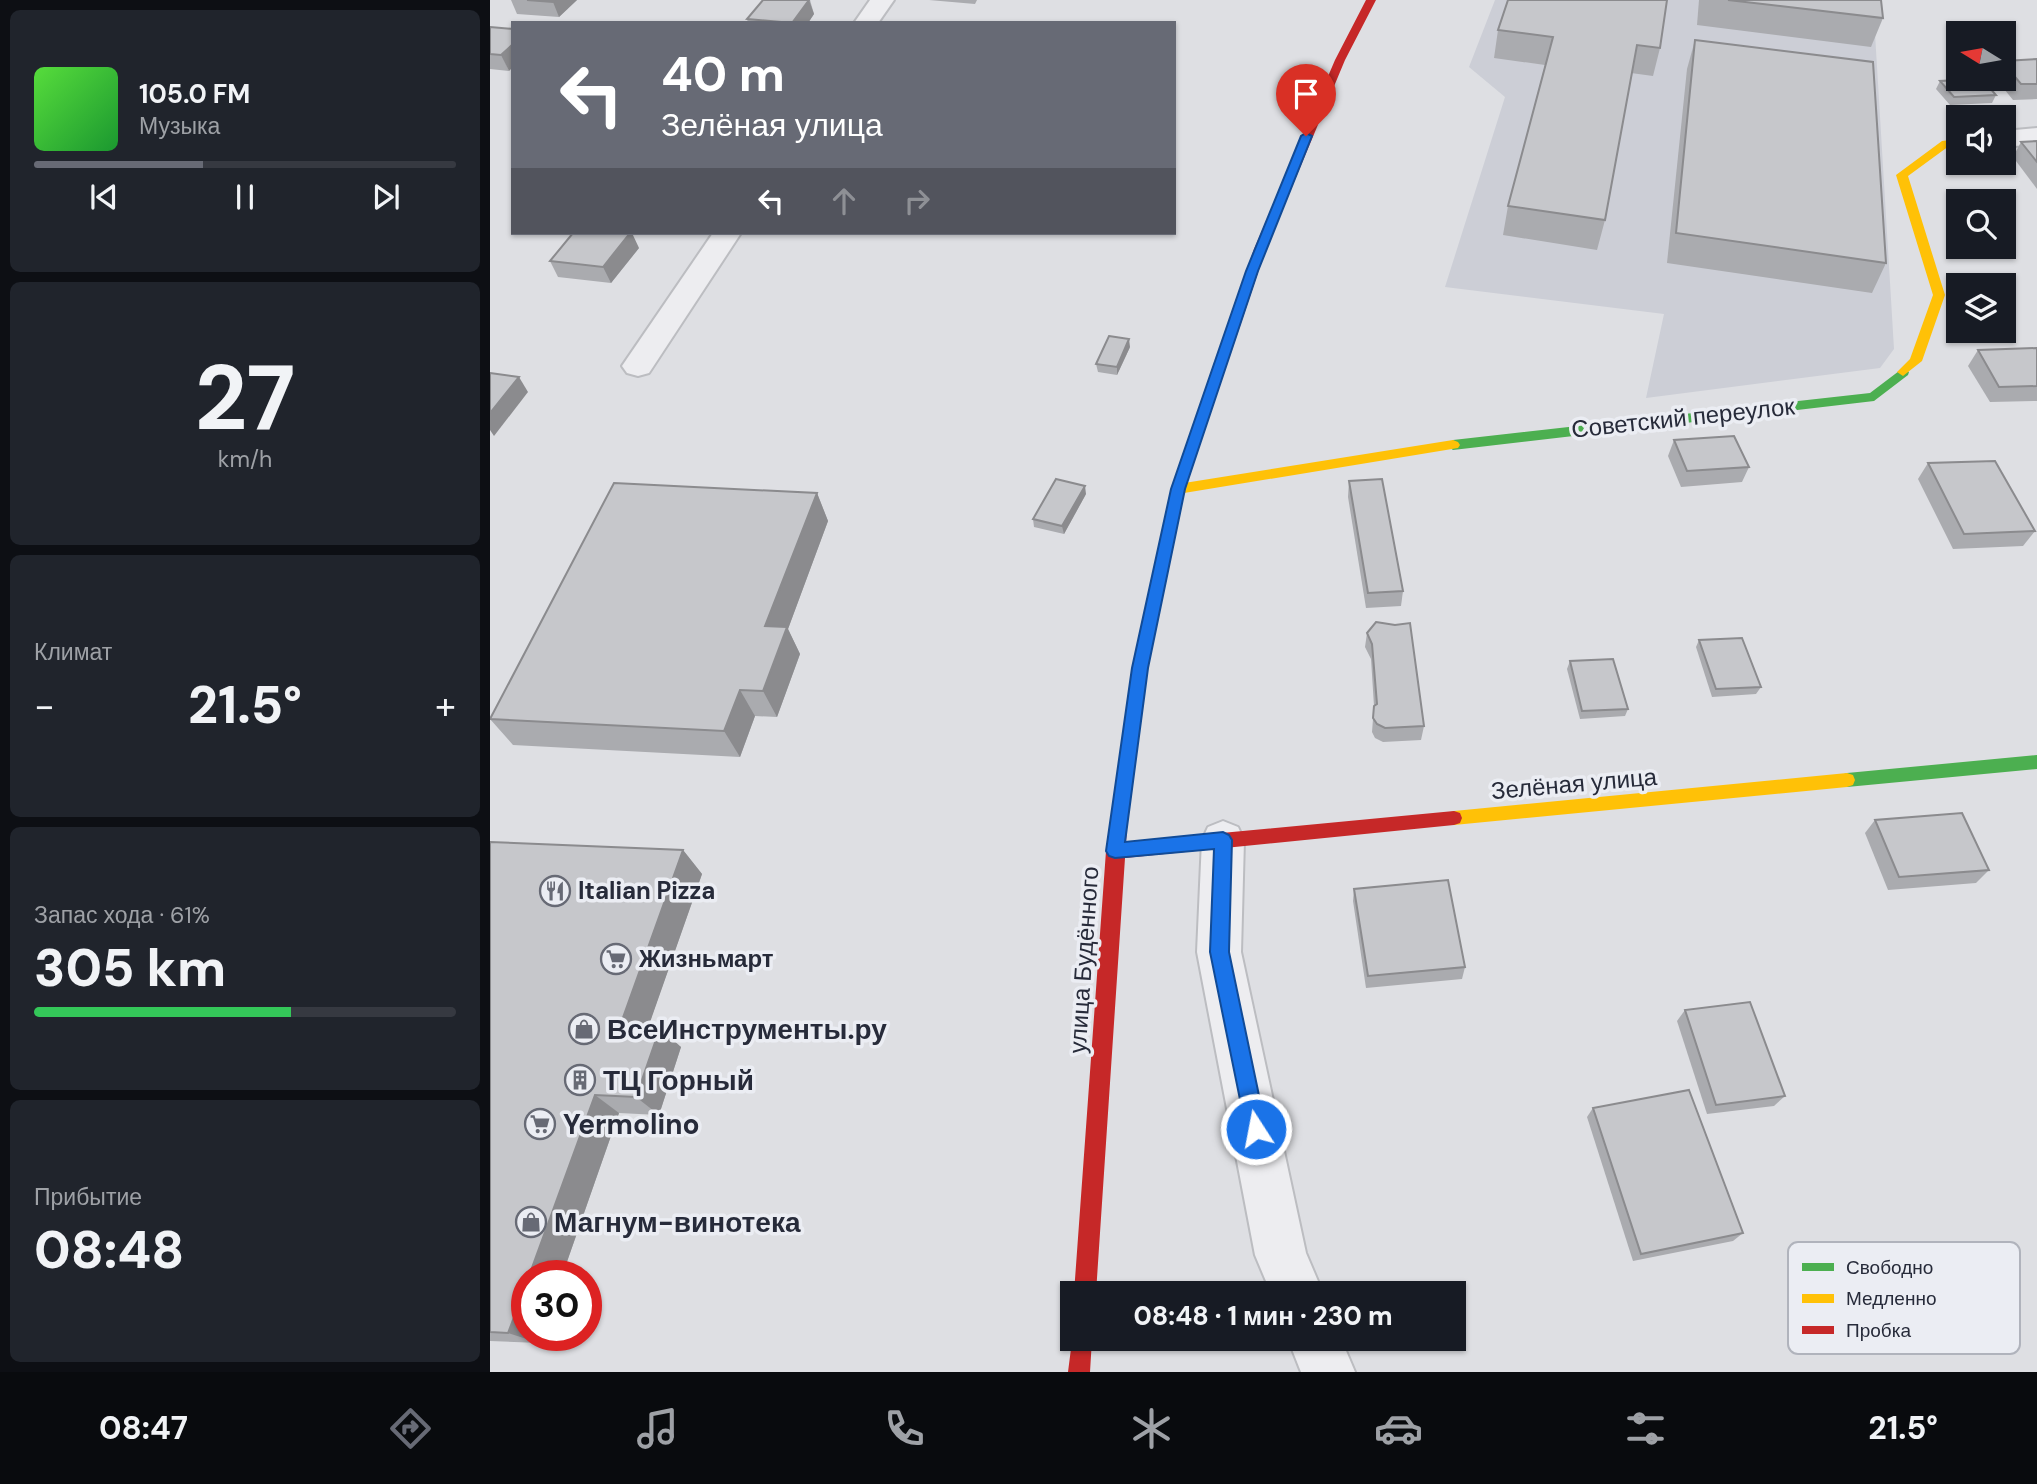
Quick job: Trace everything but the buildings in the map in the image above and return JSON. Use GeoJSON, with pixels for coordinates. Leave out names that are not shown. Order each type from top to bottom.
{"type":"FeatureCollection","features":[{"type":"Feature","properties":{"kind":"street"},"geometry":{"type":"LineString","coordinates":[[867,21],[882,0]]}},
{"type":"Feature","properties":{"kind":"street","name":"улица Будённого"},"geometry":{"type":"LineString","coordinates":[[1086,1281],[1115,851],[1140,668],[1178,489],[1260,249],[1340,60],[1371,0]]}},
{"type":"Feature","properties":{"kind":"street"},"geometry":{"type":"LineString","coordinates":[[2016,138],[2037,136]]}},
{"type":"Feature","properties":{"kind":"street","name":"Советский переулок"},"geometry":{"type":"LineString","coordinates":[[1178,489],[1478,441],[1874,397],[1916,361],[1940,295],[1902,175],[1946,143]]}},
{"type":"Feature","properties":{"kind":"street"},"geometry":{"type":"LineString","coordinates":[[638,366],[726,235]]}},
{"type":"Feature","properties":{"kind":"street","name":"Зелёная улица"},"geometry":{"type":"LineString","coordinates":[[1115,851],[2037,762]]}},
{"type":"Feature","properties":{"kind":"street"},"geometry":{"type":"LineString","coordinates":[[1223,840],[1220,952],[1281,1255],[1292,1281]]}},
{"type":"Feature","properties":{"kind":"street"},"geometry":{"type":"LineString","coordinates":[[1079,1372],[1081,1351]]}},
{"type":"Feature","properties":{"kind":"street"},"geometry":{"type":"LineString","coordinates":[[1320,1351],[1328,1372]]}},
{"type":"Feature","properties":{"kind":"shaded area"},"geometry":{"type":"Polygon","coordinates":[[[1495,0],[1873,0],[1894,349],[1880,368],[1646,398],[1664,314],[1445,287],[1505,97],[1469,67],[1495,0]]]}},
{"type":"Feature","properties":{"kind":"traffic: fast"},"geometry":{"type":"LineString","coordinates":[[1453,445],[1874,397],[1903,372]]}},
{"type":"Feature","properties":{"kind":"traffic: fast"},"geometry":{"type":"LineString","coordinates":[[1118,829],[1140,668],[1174,510]]}},
{"type":"Feature","properties":{"kind":"traffic: fast"},"geometry":{"type":"LineString","coordinates":[[1847,780],[2037,762]]}},
{"type":"Feature","properties":{"kind":"traffic: slow"},"geometry":{"type":"LineString","coordinates":[[1903,372],[1916,361],[1939,295],[1902,175],[1946,143]]}},
{"type":"Feature","properties":{"kind":"traffic: slow"},"geometry":{"type":"LineString","coordinates":[[1178,489],[1453,445]]}},
{"type":"Feature","properties":{"kind":"traffic: slow"},"geometry":{"type":"LineString","coordinates":[[1454,818],[1847,780]]}},
{"type":"Feature","properties":{"kind":"traffic: jam"},"geometry":{"type":"LineString","coordinates":[[1174,510],[1178,489],[1260,249],[1340,60],[1371,0]]}},
{"type":"Feature","properties":{"kind":"traffic: jam"},"geometry":{"type":"LineString","coordinates":[[1115,851],[1454,818]]}},
{"type":"Feature","properties":{"kind":"traffic: jam"},"geometry":{"type":"LineString","coordinates":[[1086,1281],[1118,829]]}},
{"type":"Feature","properties":{"kind":"traffic: jam"},"geometry":{"type":"LineString","coordinates":[[1079,1372],[1080,1351]]}},
{"type":"Feature","properties":{"kind":"place","name":"Italian Pizza"},"geometry":{"type":"Point","coordinates":[555,891]}},
{"type":"Feature","properties":{"kind":"place","name":"Жизньмарт"},"geometry":{"type":"Point","coordinates":[616,959]}},
{"type":"Feature","properties":{"kind":"place","name":"ВсеИнструменты.ру"},"geometry":{"type":"Point","coordinates":[584,1029]}},
{"type":"Feature","properties":{"kind":"place","name":"ТЦ Горный"},"geometry":{"type":"Point","coordinates":[580,1080]}},
{"type":"Feature","properties":{"kind":"place","name":"Yermolino"},"geometry":{"type":"Point","coordinates":[540,1124]}},
{"type":"Feature","properties":{"kind":"place","name":"Магнум-винотека"},"geometry":{"type":"Point","coordinates":[531,1222]}},
{"type":"Feature","properties":{"kind":"route"},"geometry":{"type":"LineString","coordinates":[[1256,1129],[1220,952],[1223,840],[1115,851],[1140,668],[1178,489],[1252,271],[1306,136]]}}]}
